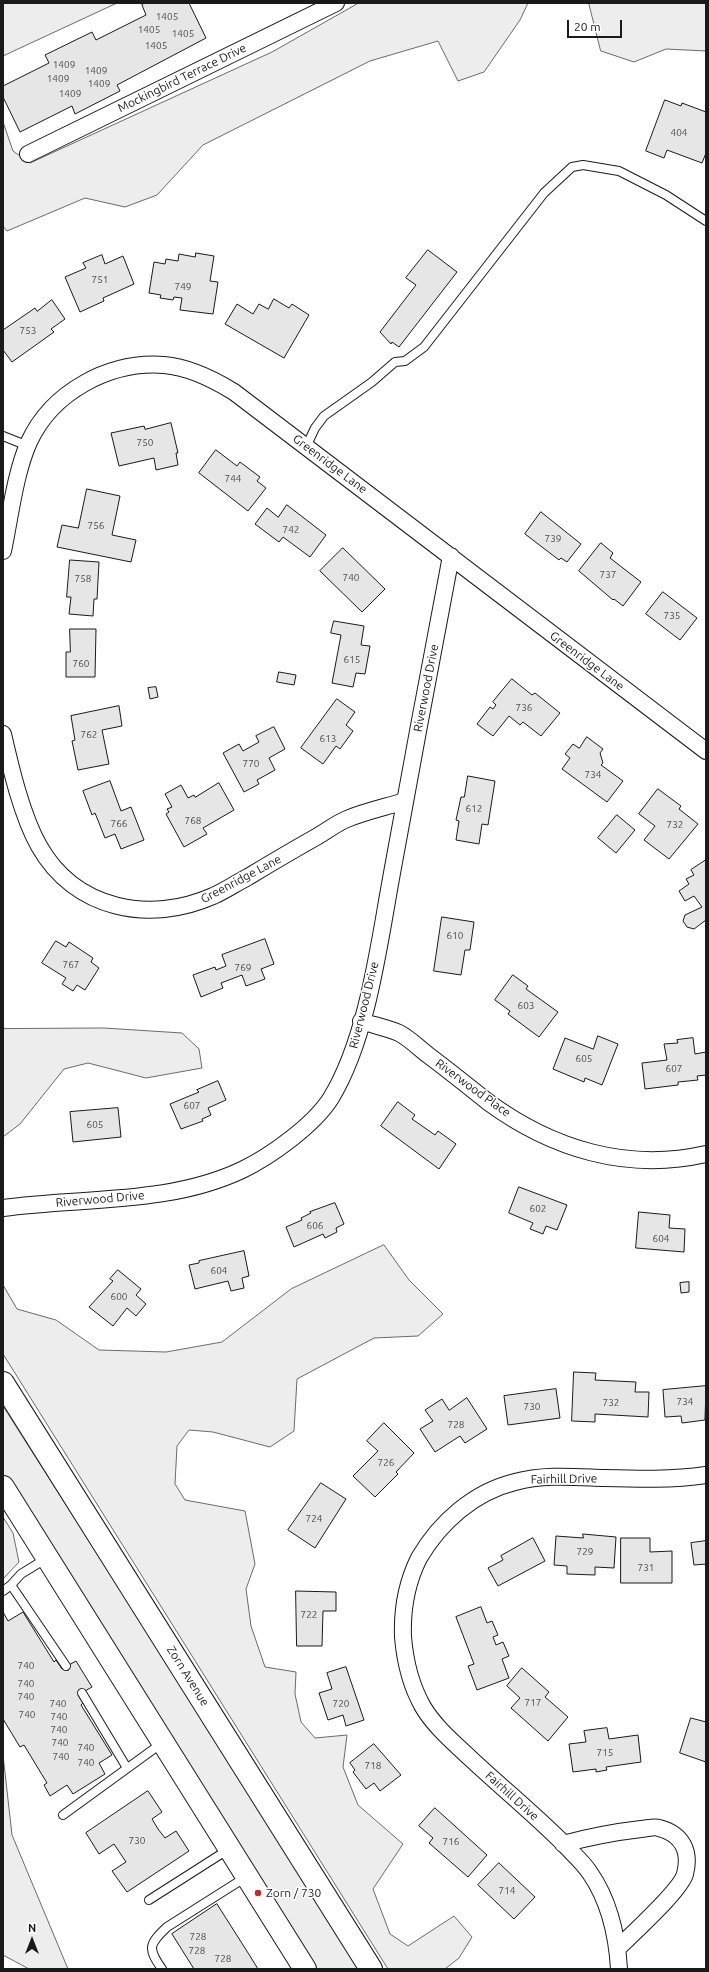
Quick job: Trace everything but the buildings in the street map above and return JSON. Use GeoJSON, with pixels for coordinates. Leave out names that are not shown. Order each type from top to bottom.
{"type":"FeatureCollection","features":[{"type":"Feature","properties":{"kind":"main road","name":"Zorn Avenue"},"geometry":{"type":"LineString","coordinates":[[3,1383],[371,1969]]}},
{"type":"Feature","properties":{"kind":"main road"},"geometry":{"type":"LineString","coordinates":[[3,1487],[305,1969]]}},
{"type":"Feature","properties":{"kind":"street","name":"Mockingbird Terrace Drive"},"geometry":{"type":"LineString","coordinates":[[28,154],[336,3]]}},
{"type":"Feature","properties":{"kind":"street","name":"Greenridge Lane"},"geometry":{"type":"LineString","coordinates":[[3,552],[21,470],[28,446],[43,419],[55,405],[76,388],[100,376],[122,369],[138,366],[164,365],[188,370],[216,381],[234,392],[706,751]]}},
{"type":"Feature","properties":{"kind":"street","name":"Riverwood Drive"},"geometry":{"type":"LineString","coordinates":[[3,1208],[32,1204],[92,1201],[168,1193],[219,1179],[242,1170],[275,1150],[315,1118],[324,1108],[350,1059],[371,982],[451,556]]}},
{"type":"Feature","properties":{"kind":"street","name":"Greenridge Lane"},"geometry":{"type":"LineString","coordinates":[[3,734],[30,827],[48,860],[58,872],[78,888],[93,897],[113,905],[134,910],[162,910],[191,905],[215,895],[346,819],[405,801]]}},
{"type":"Feature","properties":{"kind":"street","name":"Riverwood Place"},"geometry":{"type":"LineString","coordinates":[[361,1021],[400,1034],[490,1103],[539,1133],[582,1151],[604,1157],[638,1160],[663,1160],[706,1154]]}},
{"type":"Feature","properties":{"kind":"street","name":"Fairhill Drive"},"geometry":{"type":"LineString","coordinates":[[620,1969],[618,1948],[609,1909],[604,1895],[590,1872],[564,1844],[442,1732],[424,1707],[410,1679],[404,1646],[404,1608],[411,1577],[420,1558],[435,1534],[457,1512],[470,1502],[499,1486],[532,1478],[560,1476],[646,1480],[706,1476]]}},
{"type":"Feature","properties":{"kind":"street"},"geometry":{"type":"LineString","coordinates":[[564,1844],[605,1834],[658,1827],[682,1841],[686,1853],[685,1875],[666,1900],[618,1948]]}},
{"type":"Feature","properties":{"kind":"lane"},"geometry":{"type":"LineString","coordinates":[[306,446],[315,428],[324,416],[372,382],[395,362],[405,361],[424,347],[544,193],[572,167],[583,165],[619,171],[666,195],[706,221]]}},
{"type":"Feature","properties":{"kind":"lane"},"geometry":{"type":"LineString","coordinates":[[3,436],[28,446]]}},
{"type":"Feature","properties":{"kind":"lane"},"geometry":{"type":"LineString","coordinates":[[3,1591],[21,1574],[47,1558]]}},
{"type":"Feature","properties":{"kind":"lane"},"geometry":{"type":"LineString","coordinates":[[10,1584],[66,1666]]}},
{"type":"Feature","properties":{"kind":"lane"},"geometry":{"type":"LineString","coordinates":[[82,1693],[128,1768]]}},
{"type":"Feature","properties":{"kind":"lane"},"geometry":{"type":"LineString","coordinates":[[63,1814],[163,1743]]}},
{"type":"Feature","properties":{"kind":"lane"},"geometry":{"type":"LineString","coordinates":[[149,1900],[229,1848]]}},
{"type":"Feature","properties":{"kind":"lane"},"geometry":{"type":"LineString","coordinates":[[162,1969],[152,1954],[152,1944],[156,1937],[167,1927],[247,1876]]}},
{"type":"Feature","properties":{"kind":"shaded area"},"geometry":{"type":"Polygon","coordinates":[[[3,3],[117,3],[3,56],[3,3]]]}},
{"type":"Feature","properties":{"kind":"shaded area"},"geometry":{"type":"Polygon","coordinates":[[[359,3],[528,3],[520,20],[484,72],[458,81],[438,41],[370,61],[203,145],[157,195],[125,207],[85,198],[7,231],[3,226],[3,122],[13,151],[30,163],[272,52],[359,3]]]}},
{"type":"Feature","properties":{"kind":"shaded area"},"geometry":{"type":"Polygon","coordinates":[[[589,3],[706,3],[706,51],[666,49],[634,62],[601,51],[589,3]]]}},
{"type":"Feature","properties":{"kind":"shaded area"},"geometry":{"type":"Polygon","coordinates":[[[104,1028],[182,1033],[199,1049],[202,1068],[146,1078],[88,1063],[64,1069],[20,1124],[3,1137],[3,1029],[104,1028]]]}},
{"type":"Feature","properties":{"kind":"shaded area"},"geometry":{"type":"Polygon","coordinates":[[[384,1245],[409,1280],[443,1314],[418,1336],[374,1338],[297,1379],[294,1431],[270,1447],[213,1432],[189,1430],[177,1446],[175,1484],[185,1500],[245,1511],[255,1564],[246,1589],[251,1626],[265,1667],[296,1672],[295,1694],[301,1722],[315,1738],[347,1735],[343,1767],[358,1805],[403,1844],[373,1889],[390,1934],[408,1946],[454,1916],[472,1937],[459,1958],[445,1969],[388,1969],[3,1354],[3,1285],[17,1309],[56,1320],[99,1350],[166,1352],[222,1342],[291,1289],[384,1245]]]}},
{"type":"Feature","properties":{"kind":"shaded area"},"geometry":{"type":"Polygon","coordinates":[[[3,1406],[360,1969],[315,1969],[3,1475],[3,1406]]]}},
{"type":"Feature","properties":{"kind":"shaded area"},"geometry":{"type":"Polygon","coordinates":[[[3,1517],[13,1533],[19,1562],[3,1579],[3,1517]]]}},
{"type":"Feature","properties":{"kind":"shaded area"},"geometry":{"type":"Polygon","coordinates":[[[3,1755],[12,1835],[68,1969],[29,1969],[3,1955],[3,1755]]]}},
{"type":"Feature","properties":{"kind":"place","name":"Zorn / 730"},"geometry":{"type":"Point","coordinates":[258,1893]}}]}
